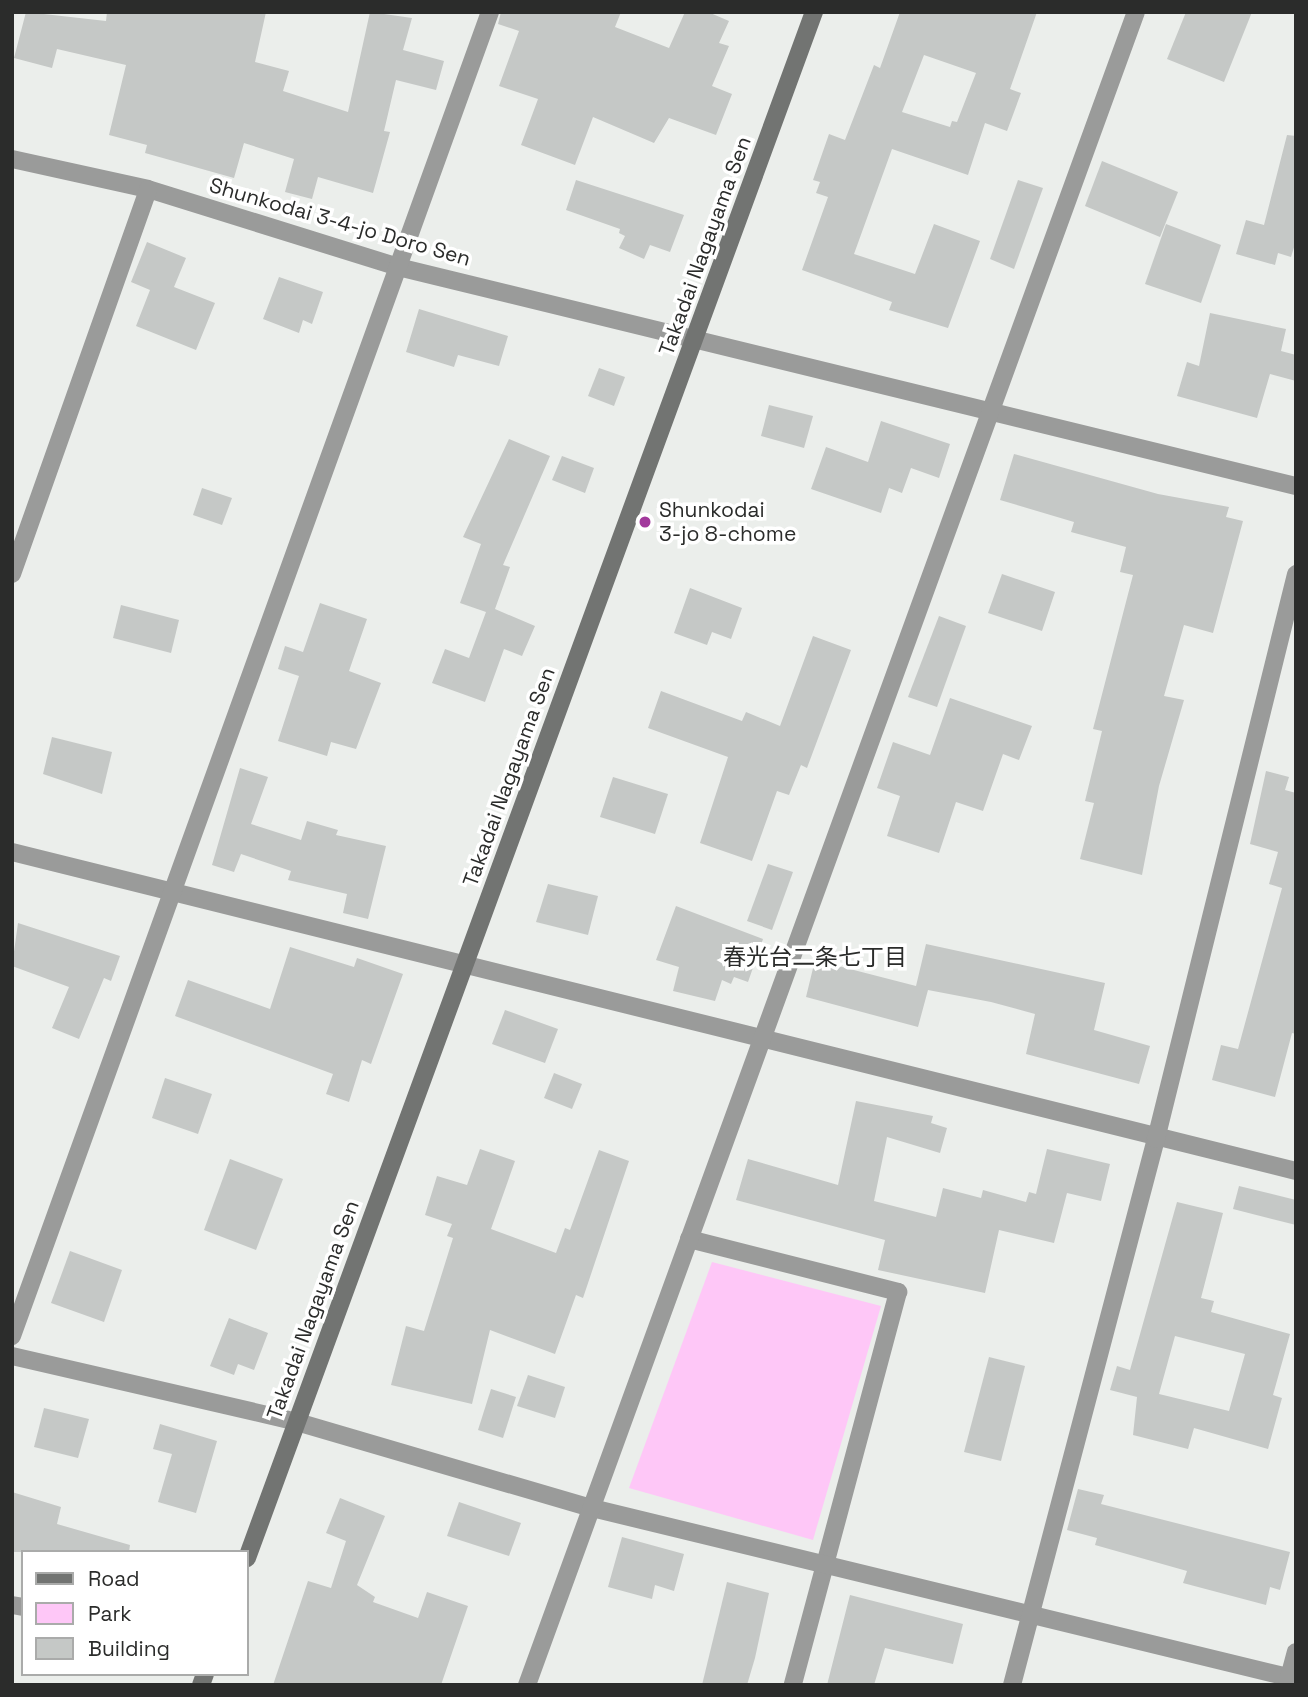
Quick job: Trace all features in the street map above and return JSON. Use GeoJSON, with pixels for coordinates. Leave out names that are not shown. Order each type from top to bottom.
{"type":"FeatureCollection","features":[{"type":"Feature","properties":{"kind":"street"},"geometry":{"type":"LineString","coordinates":[[12,1336],[491,12]]}},
{"type":"Feature","properties":{"kind":"street","name":"Takadai Nagayama Sen"},"geometry":{"type":"LineString","coordinates":[[248,1555],[814,12]]}},
{"type":"Feature","properties":{"kind":"street"},"geometry":{"type":"LineString","coordinates":[[527,1685],[1136,12]]}},
{"type":"Feature","properties":{"kind":"street","name":"Shunkodai 3-4-jo Doro Sen"},"geometry":{"type":"LineString","coordinates":[[12,159],[148,189],[398,267],[1296,486]]}},
{"type":"Feature","properties":{"kind":"street"},"geometry":{"type":"LineString","coordinates":[[12,574],[148,189]]}},
{"type":"Feature","properties":{"kind":"street"},"geometry":{"type":"LineString","coordinates":[[1012,1685],[1156,1139],[1296,574]]}},
{"type":"Feature","properties":{"kind":"street"},"geometry":{"type":"LineString","coordinates":[[12,852],[173,890],[463,966],[762,1038],[1156,1139],[1296,1171]]}},
{"type":"Feature","properties":{"kind":"street"},"geometry":{"type":"LineString","coordinates":[[689,1239],[898,1292],[793,1685]]}},
{"type":"Feature","properties":{"kind":"street"},"geometry":{"type":"LineString","coordinates":[[12,1356],[297,1422],[592,1508],[1031,1611],[1291,1680],[1296,1652]]}},
{"type":"Feature","properties":{"kind":"green space"},"geometry":{"type":"Polygon","coordinates":[[[712,1262],[881,1306],[813,1540],[629,1488],[712,1262]]]}},
{"type":"Feature","properties":{"kind":"building"},"geometry":{"type":"Polygon","coordinates":[[[26,12],[106,21],[107,12],[266,12],[255,62],[289,71],[283,91],[348,112],[370,12],[412,18],[403,50],[444,61],[436,90],[396,80],[384,131],[390,132],[373,193],[318,177],[312,199],[285,192],[294,159],[244,143],[234,178],[145,153],[147,145],[109,135],[126,65],[57,49],[52,68],[14,58],[26,12]]]}},
{"type":"Feature","properties":{"kind":"building"},"geometry":{"type":"Polygon","coordinates":[[[501,12],[621,12],[615,27],[669,48],[685,12],[708,12],[729,21],[719,43],[729,46],[712,86],[732,94],[716,135],[669,118],[654,143],[593,117],[575,165],[521,145],[538,99],[499,86],[519,31],[498,24],[501,12]]]}},
{"type":"Feature","properties":{"kind":"building"},"geometry":{"type":"Polygon","coordinates":[[[900,12],[1037,12],[1010,89],[1021,93],[1007,131],[985,123],[968,175],[892,149],[854,254],[915,274],[934,224],[980,241],[948,328],[889,310],[892,302],[802,270],[828,197],[816,193],[820,182],[813,180],[829,134],[845,140],[874,65],[880,68],[900,12]],[[924,55],[902,112],[950,127],[952,121],[957,122],[976,73],[924,55]]]}},
{"type":"Feature","properties":{"kind":"building"},"geometry":{"type":"Polygon","coordinates":[[[1186,12],[1252,12],[1224,82],[1167,59],[1186,12]]]}},
{"type":"Feature","properties":{"kind":"building"},"geometry":{"type":"Polygon","coordinates":[[[1287,135],[1296,136],[1296,241],[1291,257],[1278,253],[1275,265],[1236,254],[1246,220],[1264,225],[1287,135]]]}},
{"type":"Feature","properties":{"kind":"building"},"geometry":{"type":"Polygon","coordinates":[[[1102,161],[1178,192],[1160,237],[1085,206],[1102,161]]]}},
{"type":"Feature","properties":{"kind":"building"},"geometry":{"type":"Polygon","coordinates":[[[576,180],[684,215],[670,252],[650,245],[644,259],[619,248],[625,236],[619,233],[620,229],[566,210],[576,180]]]}},
{"type":"Feature","properties":{"kind":"building"},"geometry":{"type":"Polygon","coordinates":[[[1018,180],[1043,188],[1014,269],[990,259],[1018,180]]]}},
{"type":"Feature","properties":{"kind":"building"},"geometry":{"type":"Polygon","coordinates":[[[1166,224],[1221,245],[1201,303],[1145,284],[1166,224]]]}},
{"type":"Feature","properties":{"kind":"building"},"geometry":{"type":"Polygon","coordinates":[[[147,242],[186,258],[174,287],[215,303],[196,350],[136,326],[150,290],[131,282],[147,242]]]}},
{"type":"Feature","properties":{"kind":"building"},"geometry":{"type":"Polygon","coordinates":[[[279,277],[323,292],[312,324],[303,320],[299,333],[263,319],[279,277]]]}},
{"type":"Feature","properties":{"kind":"building"},"geometry":{"type":"Polygon","coordinates":[[[419,309],[508,336],[499,366],[458,355],[454,367],[406,352],[419,309]]]}},
{"type":"Feature","properties":{"kind":"building"},"geometry":{"type":"Polygon","coordinates":[[[1210,313],[1286,329],[1281,351],[1296,355],[1296,381],[1270,374],[1257,418],[1177,396],[1187,362],[1199,366],[1210,313]]]}},
{"type":"Feature","properties":{"kind":"building"},"geometry":{"type":"Polygon","coordinates":[[[599,368],[625,377],[614,406],[588,396],[599,368]]]}},
{"type":"Feature","properties":{"kind":"building"},"geometry":{"type":"Polygon","coordinates":[[[769,405],[813,416],[804,448],[761,436],[769,405]]]}},
{"type":"Feature","properties":{"kind":"building"},"geometry":{"type":"Polygon","coordinates":[[[881,421],[950,444],[939,478],[911,468],[902,493],[889,488],[881,513],[811,489],[826,447],[868,462],[881,421]]]}},
{"type":"Feature","properties":{"kind":"building"},"geometry":{"type":"Polygon","coordinates":[[[509,439],[550,456],[503,565],[510,567],[495,609],[535,626],[522,656],[504,649],[485,702],[432,683],[445,649],[469,658],[486,612],[460,603],[481,544],[463,537],[509,439]]]}},
{"type":"Feature","properties":{"kind":"building"},"geometry":{"type":"Polygon","coordinates":[[[1014,454],[1158,494],[1229,507],[1226,517],[1243,521],[1213,633],[1184,625],[1164,696],[1184,700],[1159,786],[1142,875],[1080,859],[1094,803],[1085,801],[1102,731],[1093,729],[1133,575],[1120,572],[1126,547],[1071,532],[1074,522],[1000,500],[1014,454]]]}},
{"type":"Feature","properties":{"kind":"building"},"geometry":{"type":"Polygon","coordinates":[[[562,456],[594,468],[585,493],[552,480],[562,456]]]}},
{"type":"Feature","properties":{"kind":"building"},"geometry":{"type":"Polygon","coordinates":[[[202,488],[232,498],[222,525],[193,515],[202,488]]]}},
{"type":"Feature","properties":{"kind":"building"},"geometry":{"type":"Polygon","coordinates":[[[1002,574],[1055,592],[1042,631],[988,613],[1002,574]]]}},
{"type":"Feature","properties":{"kind":"building"},"geometry":{"type":"Polygon","coordinates":[[[690,588],[742,608],[731,639],[712,632],[707,645],[674,633],[690,588]]]}},
{"type":"Feature","properties":{"kind":"building"},"geometry":{"type":"Polygon","coordinates":[[[320,603],[367,619],[349,671],[381,683],[356,749],[331,742],[327,756],[278,741],[299,676],[278,669],[285,646],[303,652],[320,603]]]}},
{"type":"Feature","properties":{"kind":"building"},"geometry":{"type":"Polygon","coordinates":[[[121,605],[179,620],[171,653],[113,638],[121,605]]]}},
{"type":"Feature","properties":{"kind":"building"},"geometry":{"type":"Polygon","coordinates":[[[939,616],[966,626],[937,707],[908,697],[939,616]]]}},
{"type":"Feature","properties":{"kind":"building"},"geometry":{"type":"Polygon","coordinates":[[[813,636],[851,650],[807,768],[801,765],[789,795],[777,791],[752,861],[700,843],[728,757],[648,728],[661,691],[742,721],[746,712],[780,726],[813,636]]]}},
{"type":"Feature","properties":{"kind":"building"},"geometry":{"type":"Polygon","coordinates":[[[950,698],[1032,726],[1019,760],[1003,754],[983,811],[956,802],[939,853],[887,836],[900,796],[877,788],[893,742],[930,755],[950,698]]]}},
{"type":"Feature","properties":{"kind":"building"},"geometry":{"type":"Polygon","coordinates":[[[52,737],[112,752],[102,794],[43,774],[52,737]]]}},
{"type":"Feature","properties":{"kind":"building"},"geometry":{"type":"Polygon","coordinates":[[[240,768],[268,777],[251,824],[301,840],[307,821],[338,830],[336,835],[386,846],[368,919],[343,913],[347,894],[288,880],[291,871],[241,854],[234,872],[212,865],[240,768]]]}},
{"type":"Feature","properties":{"kind":"building"},"geometry":{"type":"Polygon","coordinates":[[[1266,771],[1289,777],[1285,790],[1296,793],[1296,1034],[1292,1033],[1275,1097],[1212,1080],[1221,1045],[1238,1049],[1282,888],[1269,884],[1278,852],[1250,844],[1266,771]]]}},
{"type":"Feature","properties":{"kind":"building"},"geometry":{"type":"Polygon","coordinates":[[[613,777],[668,794],[655,834],[600,817],[613,777]]]}},
{"type":"Feature","properties":{"kind":"building"},"geometry":{"type":"Polygon","coordinates":[[[768,864],[793,872],[772,930],[747,921],[768,864]]]}},
{"type":"Feature","properties":{"kind":"building"},"geometry":{"type":"Polygon","coordinates":[[[548,884],[598,896],[588,935],[536,922],[548,884]]]}},
{"type":"Feature","properties":{"kind":"building"},"geometry":{"type":"Polygon","coordinates":[[[676,906],[763,939],[748,982],[734,977],[731,984],[722,980],[715,1001],[673,991],[679,967],[656,960],[676,906]]]}},
{"type":"Feature","properties":{"kind":"building"},"geometry":{"type":"Polygon","coordinates":[[[18,923],[120,956],[111,981],[104,978],[79,1039],[52,1028],[69,987],[12,966],[18,923]]]}},
{"type":"Feature","properties":{"kind":"building"},"geometry":{"type":"Polygon","coordinates":[[[926,944],[1105,983],[1094,1030],[1150,1046],[1139,1084],[1026,1054],[1035,1014],[991,1002],[928,990],[918,1027],[806,997],[815,960],[916,986],[926,944]]]}},
{"type":"Feature","properties":{"kind":"building"},"geometry":{"type":"Polygon","coordinates":[[[290,947],[354,967],[357,958],[403,974],[371,1064],[362,1060],[349,1102],[326,1094],[333,1074],[175,1016],[188,980],[270,1009],[290,947]]]}},
{"type":"Feature","properties":{"kind":"building"},"geometry":{"type":"Polygon","coordinates":[[[505,1010],[558,1029],[545,1063],[492,1044],[505,1010]]]}},
{"type":"Feature","properties":{"kind":"building"},"geometry":{"type":"Polygon","coordinates":[[[554,1073],[582,1084],[572,1109],[544,1098],[554,1073]]]}},
{"type":"Feature","properties":{"kind":"building"},"geometry":{"type":"Polygon","coordinates":[[[165,1078],[212,1094],[198,1134],[152,1118],[165,1078]]]}},
{"type":"Feature","properties":{"kind":"building"},"geometry":{"type":"Polygon","coordinates":[[[856,1101],[933,1116],[931,1123],[947,1128],[940,1153],[887,1137],[874,1201],[936,1217],[943,1188],[981,1198],[983,1190],[1026,1202],[1029,1192],[1036,1194],[1047,1149],[1110,1164],[1101,1201],[1067,1193],[1054,1243],[999,1230],[985,1293],[878,1270],[885,1240],[736,1200],[748,1159],[838,1185],[856,1101]]]}},
{"type":"Feature","properties":{"kind":"building"},"geometry":{"type":"Polygon","coordinates":[[[480,1149],[515,1161],[491,1229],[556,1253],[565,1228],[570,1230],[599,1150],[629,1161],[583,1298],[576,1295],[555,1354],[490,1330],[472,1404],[391,1385],[406,1326],[424,1331],[453,1238],[447,1236],[452,1224],[425,1215],[437,1176],[467,1185],[480,1149]]]}},
{"type":"Feature","properties":{"kind":"building"},"geometry":{"type":"Polygon","coordinates":[[[230,1159],[283,1179],[256,1250],[204,1230],[230,1159]]]}},
{"type":"Feature","properties":{"kind":"building"},"geometry":{"type":"Polygon","coordinates":[[[1239,1186],[1296,1200],[1296,1225],[1233,1209],[1239,1186]]]}},
{"type":"Feature","properties":{"kind":"building"},"geometry":{"type":"Polygon","coordinates":[[[1177,1202],[1223,1213],[1201,1298],[1214,1301],[1211,1312],[1290,1334],[1273,1395],[1282,1398],[1268,1449],[1194,1428],[1188,1449],[1133,1435],[1137,1397],[1110,1390],[1117,1366],[1130,1370],[1177,1202]],[[1175,1336],[1159,1394],[1229,1411],[1245,1354],[1175,1336]]]}},
{"type":"Feature","properties":{"kind":"building"},"geometry":{"type":"Polygon","coordinates":[[[70,1251],[122,1270],[104,1322],[51,1303],[70,1251]]]}},
{"type":"Feature","properties":{"kind":"building"},"geometry":{"type":"Polygon","coordinates":[[[229,1318],[268,1333],[254,1370],[238,1364],[234,1375],[210,1366],[229,1318]]]}},
{"type":"Feature","properties":{"kind":"building"},"geometry":{"type":"Polygon","coordinates":[[[989,1357],[1025,1366],[1001,1461],[964,1452],[989,1357]]]}},
{"type":"Feature","properties":{"kind":"building"},"geometry":{"type":"Polygon","coordinates":[[[528,1375],[565,1387],[555,1418],[517,1406],[528,1375]]]}},
{"type":"Feature","properties":{"kind":"building"},"geometry":{"type":"Polygon","coordinates":[[[491,1389],[516,1397],[503,1438],[478,1430],[491,1389]]]}},
{"type":"Feature","properties":{"kind":"building"},"geometry":{"type":"Polygon","coordinates":[[[44,1408],[89,1419],[78,1458],[34,1447],[44,1408]]]}},
{"type":"Feature","properties":{"kind":"building"},"geometry":{"type":"Polygon","coordinates":[[[160,1424],[217,1441],[196,1513],[158,1502],[172,1454],[153,1449],[160,1424]]]}},
{"type":"Feature","properties":{"kind":"building"},"geometry":{"type":"Polygon","coordinates":[[[1078,1489],[1104,1495],[1101,1504],[1290,1552],[1280,1590],[1270,1587],[1266,1605],[1183,1583],[1187,1571],[1095,1545],[1097,1538],[1067,1530],[1078,1489]]]}},
{"type":"Feature","properties":{"kind":"building"},"geometry":{"type":"Polygon","coordinates":[[[12,1492],[61,1507],[57,1524],[130,1545],[129,1550],[12,1552],[12,1492]]]}},
{"type":"Feature","properties":{"kind":"building"},"geometry":{"type":"Polygon","coordinates":[[[340,1498],[385,1516],[357,1585],[375,1597],[373,1602],[418,1618],[427,1592],[468,1606],[441,1685],[273,1685],[308,1581],[331,1588],[346,1541],[326,1533],[340,1498]]]}},
{"type":"Feature","properties":{"kind":"building"},"geometry":{"type":"Polygon","coordinates":[[[459,1502],[521,1523],[509,1556],[447,1536],[459,1502]]]}},
{"type":"Feature","properties":{"kind":"building"},"geometry":{"type":"Polygon","coordinates":[[[622,1537],[684,1554],[674,1591],[655,1585],[652,1599],[608,1587],[622,1537]]]}},
{"type":"Feature","properties":{"kind":"building"},"geometry":{"type":"Polygon","coordinates":[[[727,1582],[769,1593],[755,1658],[747,1685],[702,1685],[727,1582]]]}},
{"type":"Feature","properties":{"kind":"building"},"geometry":{"type":"Polygon","coordinates":[[[850,1595],[963,1624],[953,1664],[885,1648],[874,1685],[827,1685],[850,1595]]]}},
{"type":"Feature","properties":{"kind":"place","name":"Shunkodai 3-jo 8-chome"},"geometry":{"type":"Point","coordinates":[645,522]}},
{"type":"Feature","properties":{"kind":"district","name":"春光台二条七丁目"},"geometry":{"type":"Point","coordinates":[815,957]}}]}
